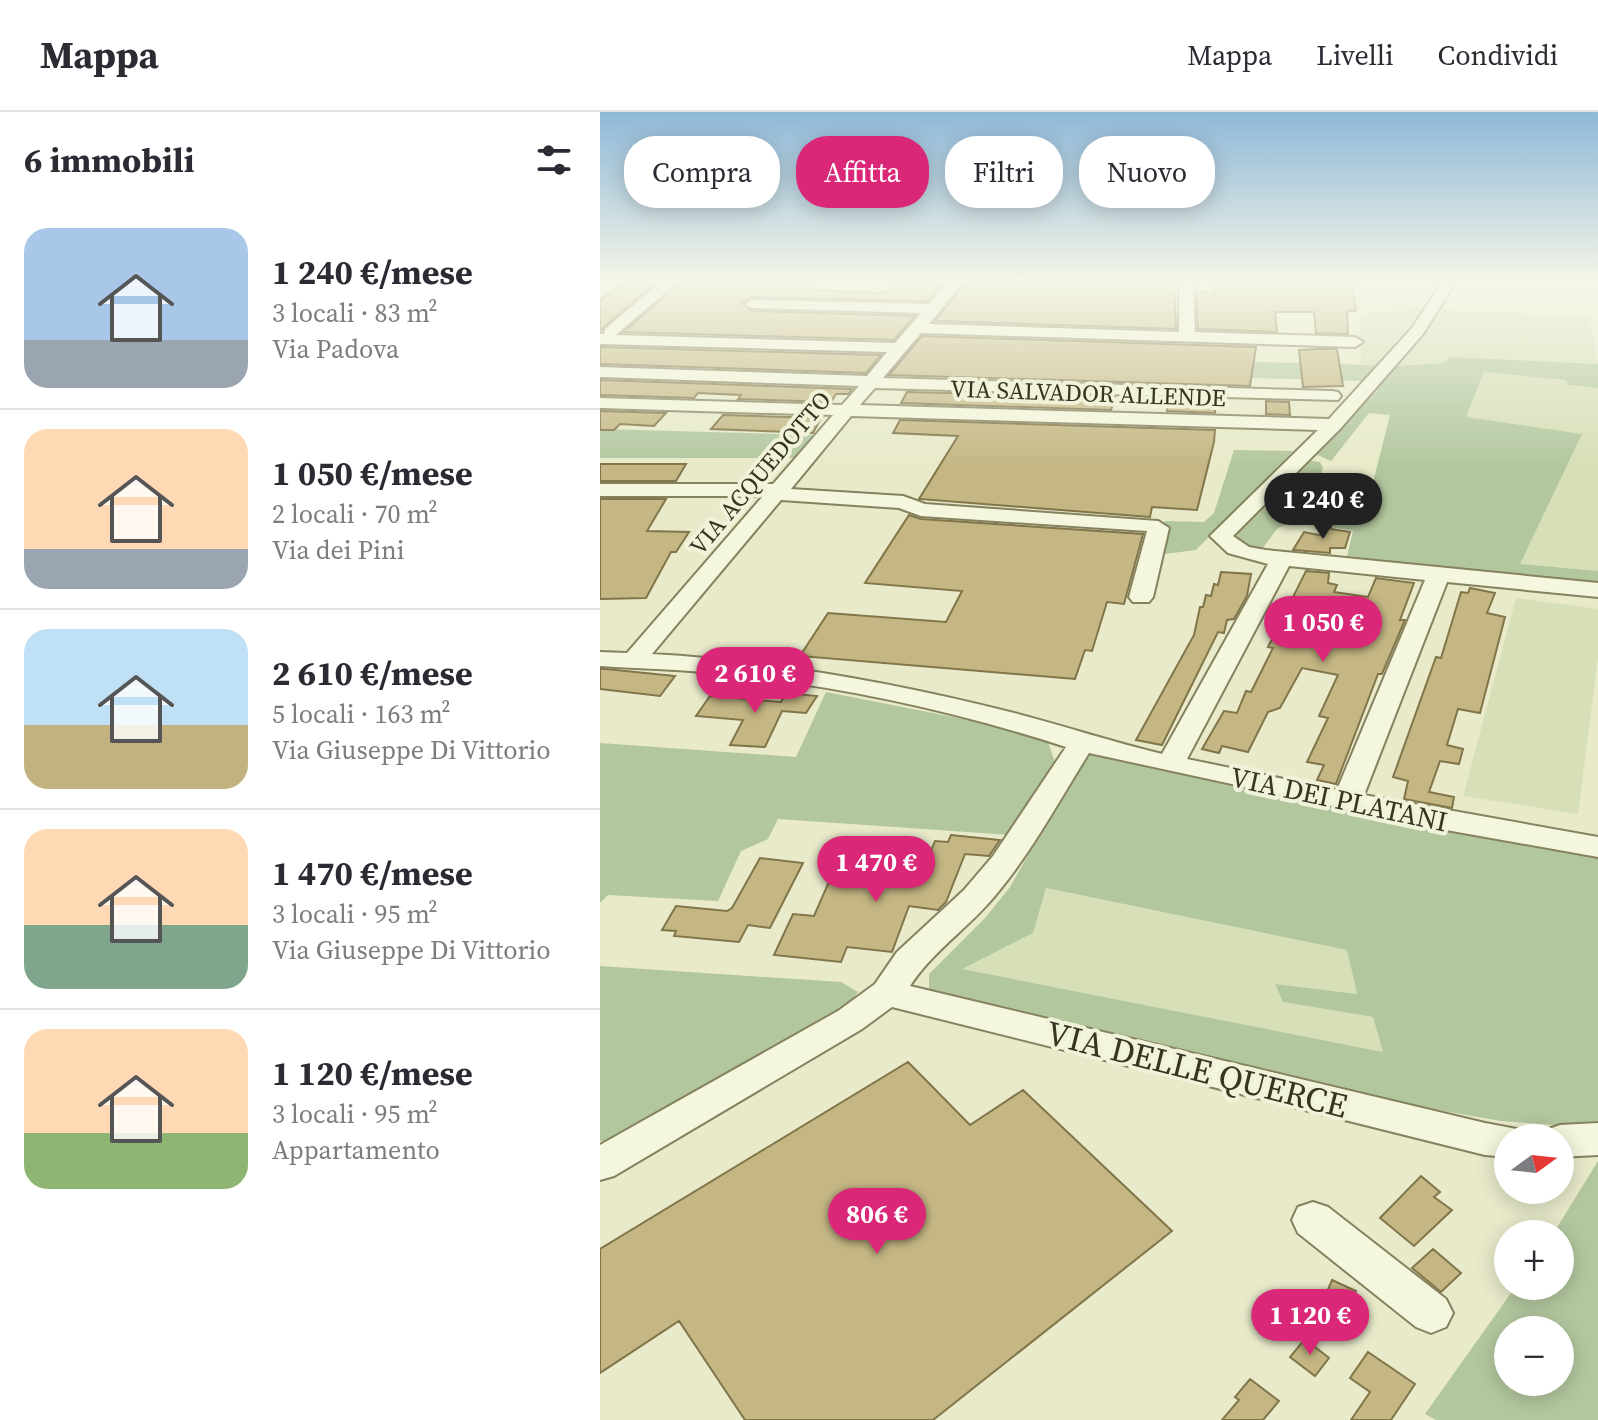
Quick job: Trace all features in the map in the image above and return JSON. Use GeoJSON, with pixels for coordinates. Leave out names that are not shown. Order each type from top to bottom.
{"type":"FeatureCollection","features":[{"type":"Feature","properties":{"kind":"street"},"geometry":{"type":"LineString","coordinates":[[778,343],[900,348]]}},
{"type":"Feature","properties":{"kind":"street","name":"VIA ACQUEDOTTO"},"geometry":{"type":"LineString","coordinates":[[634,660],[904,343]]}},
{"type":"Feature","properties":{"kind":"street"},"geometry":{"type":"LineString","coordinates":[[1407,343],[1334,425],[1221,536],[1229,547],[1242,553],[1282,559],[1598,590]]}},
{"type":"Feature","properties":{"kind":"street"},"geometry":{"type":"LineString","coordinates":[[600,372],[1332,396]]}},
{"type":"Feature","properties":{"kind":"street","name":"VIA SALVADOR ALLENDE"},"geometry":{"type":"LineString","coordinates":[[600,403],[1334,425]]}},
{"type":"Feature","properties":{"kind":"street"},"geometry":{"type":"LineString","coordinates":[[600,490],[780,492],[903,502],[921,510],[1151,525],[1158,528],[1141,597]]}},
{"type":"Feature","properties":{"kind":"street"},"geometry":{"type":"LineString","coordinates":[[1170,764],[1282,559]]}},
{"type":"Feature","properties":{"kind":"street"},"geometry":{"type":"LineString","coordinates":[[1347,801],[1438,575]]}},
{"type":"Feature","properties":{"kind":"street","name":"VIA DEI PLATANI"},"geometry":{"type":"LineString","coordinates":[[600,659],[754,670],[859,687],[1009,720],[1082,743],[1170,764],[1347,801],[1598,847]]}},
{"type":"Feature","properties":{"kind":"street"},"geometry":{"type":"LineString","coordinates":[[600,1164],[850,1020],[887,993],[909,960],[975,898],[1004,863],[1082,743]]}},
{"type":"Feature","properties":{"kind":"street","name":"VIA DELLE QUERCE"},"geometry":{"type":"LineString","coordinates":[[887,993],[1494,1140]]}},
{"type":"Feature","properties":{"kind":"street"},"geometry":{"type":"LineString","coordinates":[[1574,1140],[1598,1139]]}},
{"type":"Feature","properties":{"kind":"street"},"geometry":{"type":"LineString","coordinates":[[1313,1220],[1431,1313]]}},
{"type":"Feature","properties":{"kind":"green space"},"geometry":{"type":"Polygon","coordinates":[[[1361,343],[1398,343],[1379,366],[1361,366],[1361,343]]]}},
{"type":"Feature","properties":{"kind":"green space"},"geometry":{"type":"Polygon","coordinates":[[[1415,343],[1594,343],[1598,364],[1450,357],[1443,363],[1396,366],[1415,343]]]}},
{"type":"Feature","properties":{"kind":"green space"},"geometry":{"type":"Polygon","coordinates":[[[987,355],[1379,366],[1367,381],[982,371],[987,355]]]}},
{"type":"Feature","properties":{"kind":"green space"},"geometry":{"type":"Polygon","coordinates":[[[1450,357],[1598,364],[1598,388],[1569,385],[1565,380],[1484,372],[1466,417],[1582,434],[1520,564],[1598,571],[1598,582],[1346,561],[1353,531],[1299,521],[1326,484],[1372,486],[1390,415],[1369,413],[1331,461],[1313,453],[1377,391],[1379,383],[1396,366],[1443,363],[1450,357]]]}},
{"type":"Feature","properties":{"kind":"green space"},"geometry":{"type":"Polygon","coordinates":[[[1484,372],[1565,380],[1569,385],[1598,388],[1598,571],[1519,564],[1466,417],[1484,372]]]}},
{"type":"Feature","properties":{"kind":"green space"},"geometry":{"type":"Polygon","coordinates":[[[600,429],[817,435],[797,458],[600,458],[600,429]]]}},
{"type":"Feature","properties":{"kind":"green space"},"geometry":{"type":"Polygon","coordinates":[[[1234,450],[1293,451],[1196,550],[1157,555],[1165,521],[1204,522],[1214,513],[1234,450]]]}},
{"type":"Feature","properties":{"kind":"green space"},"geometry":{"type":"Polygon","coordinates":[[[1306,460],[1320,462],[1323,468],[1321,474],[1285,525],[1278,528],[1261,550],[1248,551],[1230,536],[1306,460]]]}},
{"type":"Feature","properties":{"kind":"green space"},"geometry":{"type":"Polygon","coordinates":[[[1516,598],[1598,609],[1598,658],[1578,814],[1463,796],[1516,598]]]}},
{"type":"Feature","properties":{"kind":"green space"},"geometry":{"type":"Polygon","coordinates":[[[826,692],[989,724],[1047,739],[1057,768],[1010,835],[778,819],[768,839],[741,851],[718,901],[608,895],[600,903],[600,743],[796,757],[826,692]]]}},
{"type":"Feature","properties":{"kind":"green space"},"geometry":{"type":"Polygon","coordinates":[[[1095,753],[1598,851],[1598,1122],[1578,1127],[1574,1124],[1501,1121],[1414,1106],[935,994],[929,990],[929,974],[985,918],[1010,887],[1082,761],[1095,753]],[[1046,888],[1033,933],[962,969],[1383,1052],[1373,1017],[1283,1002],[1275,984],[1357,994],[1347,950],[1046,888]]]}},
{"type":"Feature","properties":{"kind":"green space"},"geometry":{"type":"Polygon","coordinates":[[[1045,888],[1347,950],[1357,994],[1276,984],[1283,1002],[1373,1017],[1383,1052],[960,969],[1033,933],[1045,888]]]}},
{"type":"Feature","properties":{"kind":"green space"},"geometry":{"type":"Polygon","coordinates":[[[600,966],[841,982],[858,992],[840,1018],[616,1143],[600,1141],[600,966]]]}},
{"type":"Feature","properties":{"kind":"green space"},"geometry":{"type":"Polygon","coordinates":[[[1598,1161],[1598,1420],[1436,1420],[1425,1414],[1494,1317],[1494,1396],[1574,1396],[1574,1316],[1495,1316],[1506,1300],[1574,1300],[1574,1220],[1562,1220],[1598,1161]]]}},
{"type":"Feature","properties":{"kind":"building"},"geometry":{"type":"Polygon","coordinates":[[[916,343],[1136,343],[1256,347],[1250,386],[889,375],[916,343]]]}},
{"type":"Feature","properties":{"kind":"building"},"geometry":{"type":"Polygon","coordinates":[[[600,347],[881,355],[866,373],[600,364],[600,347]]]}},
{"type":"Feature","properties":{"kind":"building"},"geometry":{"type":"Polygon","coordinates":[[[1337,349],[1343,386],[1303,387],[1299,350],[1337,349]]]}},
{"type":"Feature","properties":{"kind":"building"},"geometry":{"type":"Polygon","coordinates":[[[600,380],[852,389],[848,394],[836,394],[831,402],[738,399],[741,395],[698,393],[694,398],[600,395],[600,380]]]}},
{"type":"Feature","properties":{"kind":"building"},"geometry":{"type":"Polygon","coordinates":[[[907,392],[1115,397],[1111,410],[901,403],[907,392]]]}},
{"type":"Feature","properties":{"kind":"building"},"geometry":{"type":"Polygon","coordinates":[[[1169,399],[1216,400],[1215,413],[1167,411],[1169,399]]]}},
{"type":"Feature","properties":{"kind":"building"},"geometry":{"type":"Polygon","coordinates":[[[1266,401],[1289,402],[1290,415],[1266,414],[1266,401]]]}},
{"type":"Feature","properties":{"kind":"building"},"geometry":{"type":"Polygon","coordinates":[[[600,411],[666,413],[654,426],[620,424],[614,430],[600,430],[600,411]]]}},
{"type":"Feature","properties":{"kind":"building"},"geometry":{"type":"Polygon","coordinates":[[[723,415],[821,418],[813,433],[711,429],[723,415]]]}},
{"type":"Feature","properties":{"kind":"building"},"geometry":{"type":"Polygon","coordinates":[[[900,420],[1215,430],[1197,510],[1152,507],[1150,517],[919,499],[958,436],[893,433],[900,420]]]}},
{"type":"Feature","properties":{"kind":"building"},"geometry":{"type":"Polygon","coordinates":[[[600,464],[686,464],[676,481],[600,481],[600,464]]]}},
{"type":"Feature","properties":{"kind":"building"},"geometry":{"type":"Polygon","coordinates":[[[600,499],[666,499],[647,531],[689,532],[676,552],[671,552],[646,598],[600,599],[600,499]]]}},
{"type":"Feature","properties":{"kind":"building"},"geometry":{"type":"Polygon","coordinates":[[[909,515],[921,519],[1143,534],[1124,604],[1107,602],[1092,651],[1085,650],[1075,679],[800,656],[828,613],[946,622],[962,591],[865,583],[909,515]]]}},
{"type":"Feature","properties":{"kind":"building"},"geometry":{"type":"Polygon","coordinates":[[[1332,522],[1331,529],[1350,532],[1345,548],[1330,548],[1330,553],[1293,550],[1304,532],[1324,536],[1332,522]]]}},
{"type":"Feature","properties":{"kind":"building"},"geometry":{"type":"Polygon","coordinates":[[[1306,571],[1329,573],[1328,583],[1337,585],[1334,592],[1368,597],[1376,578],[1414,583],[1400,620],[1405,620],[1382,674],[1378,674],[1336,784],[1317,780],[1324,765],[1307,762],[1328,718],[1319,716],[1338,675],[1302,668],[1280,708],[1268,712],[1248,752],[1222,746],[1219,753],[1202,749],[1224,711],[1237,713],[1246,691],[1251,692],[1273,648],[1268,647],[1306,571]]]}},
{"type":"Feature","properties":{"kind":"building"},"geometry":{"type":"Polygon","coordinates":[[[1221,572],[1251,574],[1247,596],[1234,619],[1227,620],[1224,633],[1218,632],[1162,745],[1136,740],[1194,635],[1200,607],[1203,607],[1206,595],[1211,596],[1214,584],[1218,585],[1221,572]]]}},
{"type":"Feature","properties":{"kind":"building"},"geometry":{"type":"Polygon","coordinates":[[[1470,588],[1495,593],[1487,613],[1505,617],[1480,713],[1458,709],[1447,745],[1463,749],[1459,764],[1440,761],[1429,792],[1454,797],[1452,808],[1404,799],[1408,781],[1393,777],[1436,657],[1441,658],[1461,592],[1468,593],[1470,588]]]}},
{"type":"Feature","properties":{"kind":"building"},"geometry":{"type":"Polygon","coordinates":[[[600,669],[675,676],[660,696],[600,689],[600,669]]]}},
{"type":"Feature","properties":{"kind":"building"},"geometry":{"type":"Polygon","coordinates":[[[786,693],[817,696],[806,713],[782,711],[765,747],[730,745],[743,720],[696,716],[710,696],[781,702],[786,693]]]}},
{"type":"Feature","properties":{"kind":"building"},"geometry":{"type":"Polygon","coordinates":[[[951,835],[1000,840],[989,856],[965,854],[946,902],[938,910],[909,906],[892,952],[847,947],[841,962],[774,955],[793,914],[814,916],[835,868],[921,876],[935,841],[948,842],[951,835]]]}},
{"type":"Feature","properties":{"kind":"building"},"geometry":{"type":"Polygon","coordinates":[[[760,858],[803,863],[770,928],[748,925],[739,942],[674,936],[676,931],[662,930],[676,906],[727,911],[732,908],[760,858]]]}},
{"type":"Feature","properties":{"kind":"building"},"geometry":{"type":"Polygon","coordinates":[[[908,1062],[970,1125],[1023,1090],[1172,1231],[933,1420],[745,1420],[679,1321],[600,1373],[600,1249],[908,1062]]]}},
{"type":"Feature","properties":{"kind":"building"},"geometry":{"type":"Polygon","coordinates":[[[1421,1176],[1440,1192],[1434,1197],[1452,1210],[1414,1246],[1380,1218],[1421,1176]]]}},
{"type":"Feature","properties":{"kind":"building"},"geometry":{"type":"Polygon","coordinates":[[[1433,1249],[1461,1273],[1441,1292],[1412,1268],[1433,1249]]]}},
{"type":"Feature","properties":{"kind":"building"},"geometry":{"type":"Polygon","coordinates":[[[1332,1280],[1356,1291],[1348,1310],[1324,1299],[1332,1280]]]}},
{"type":"Feature","properties":{"kind":"building"},"geometry":{"type":"Polygon","coordinates":[[[1305,1339],[1329,1358],[1315,1376],[1290,1357],[1305,1339]]]}},
{"type":"Feature","properties":{"kind":"building"},"geometry":{"type":"Polygon","coordinates":[[[1368,1352],[1415,1384],[1391,1420],[1351,1420],[1370,1392],[1350,1378],[1368,1352]]]}},
{"type":"Feature","properties":{"kind":"building"},"geometry":{"type":"Polygon","coordinates":[[[1250,1379],[1279,1401],[1263,1420],[1222,1420],[1239,1400],[1235,1397],[1250,1379]]]}}]}
